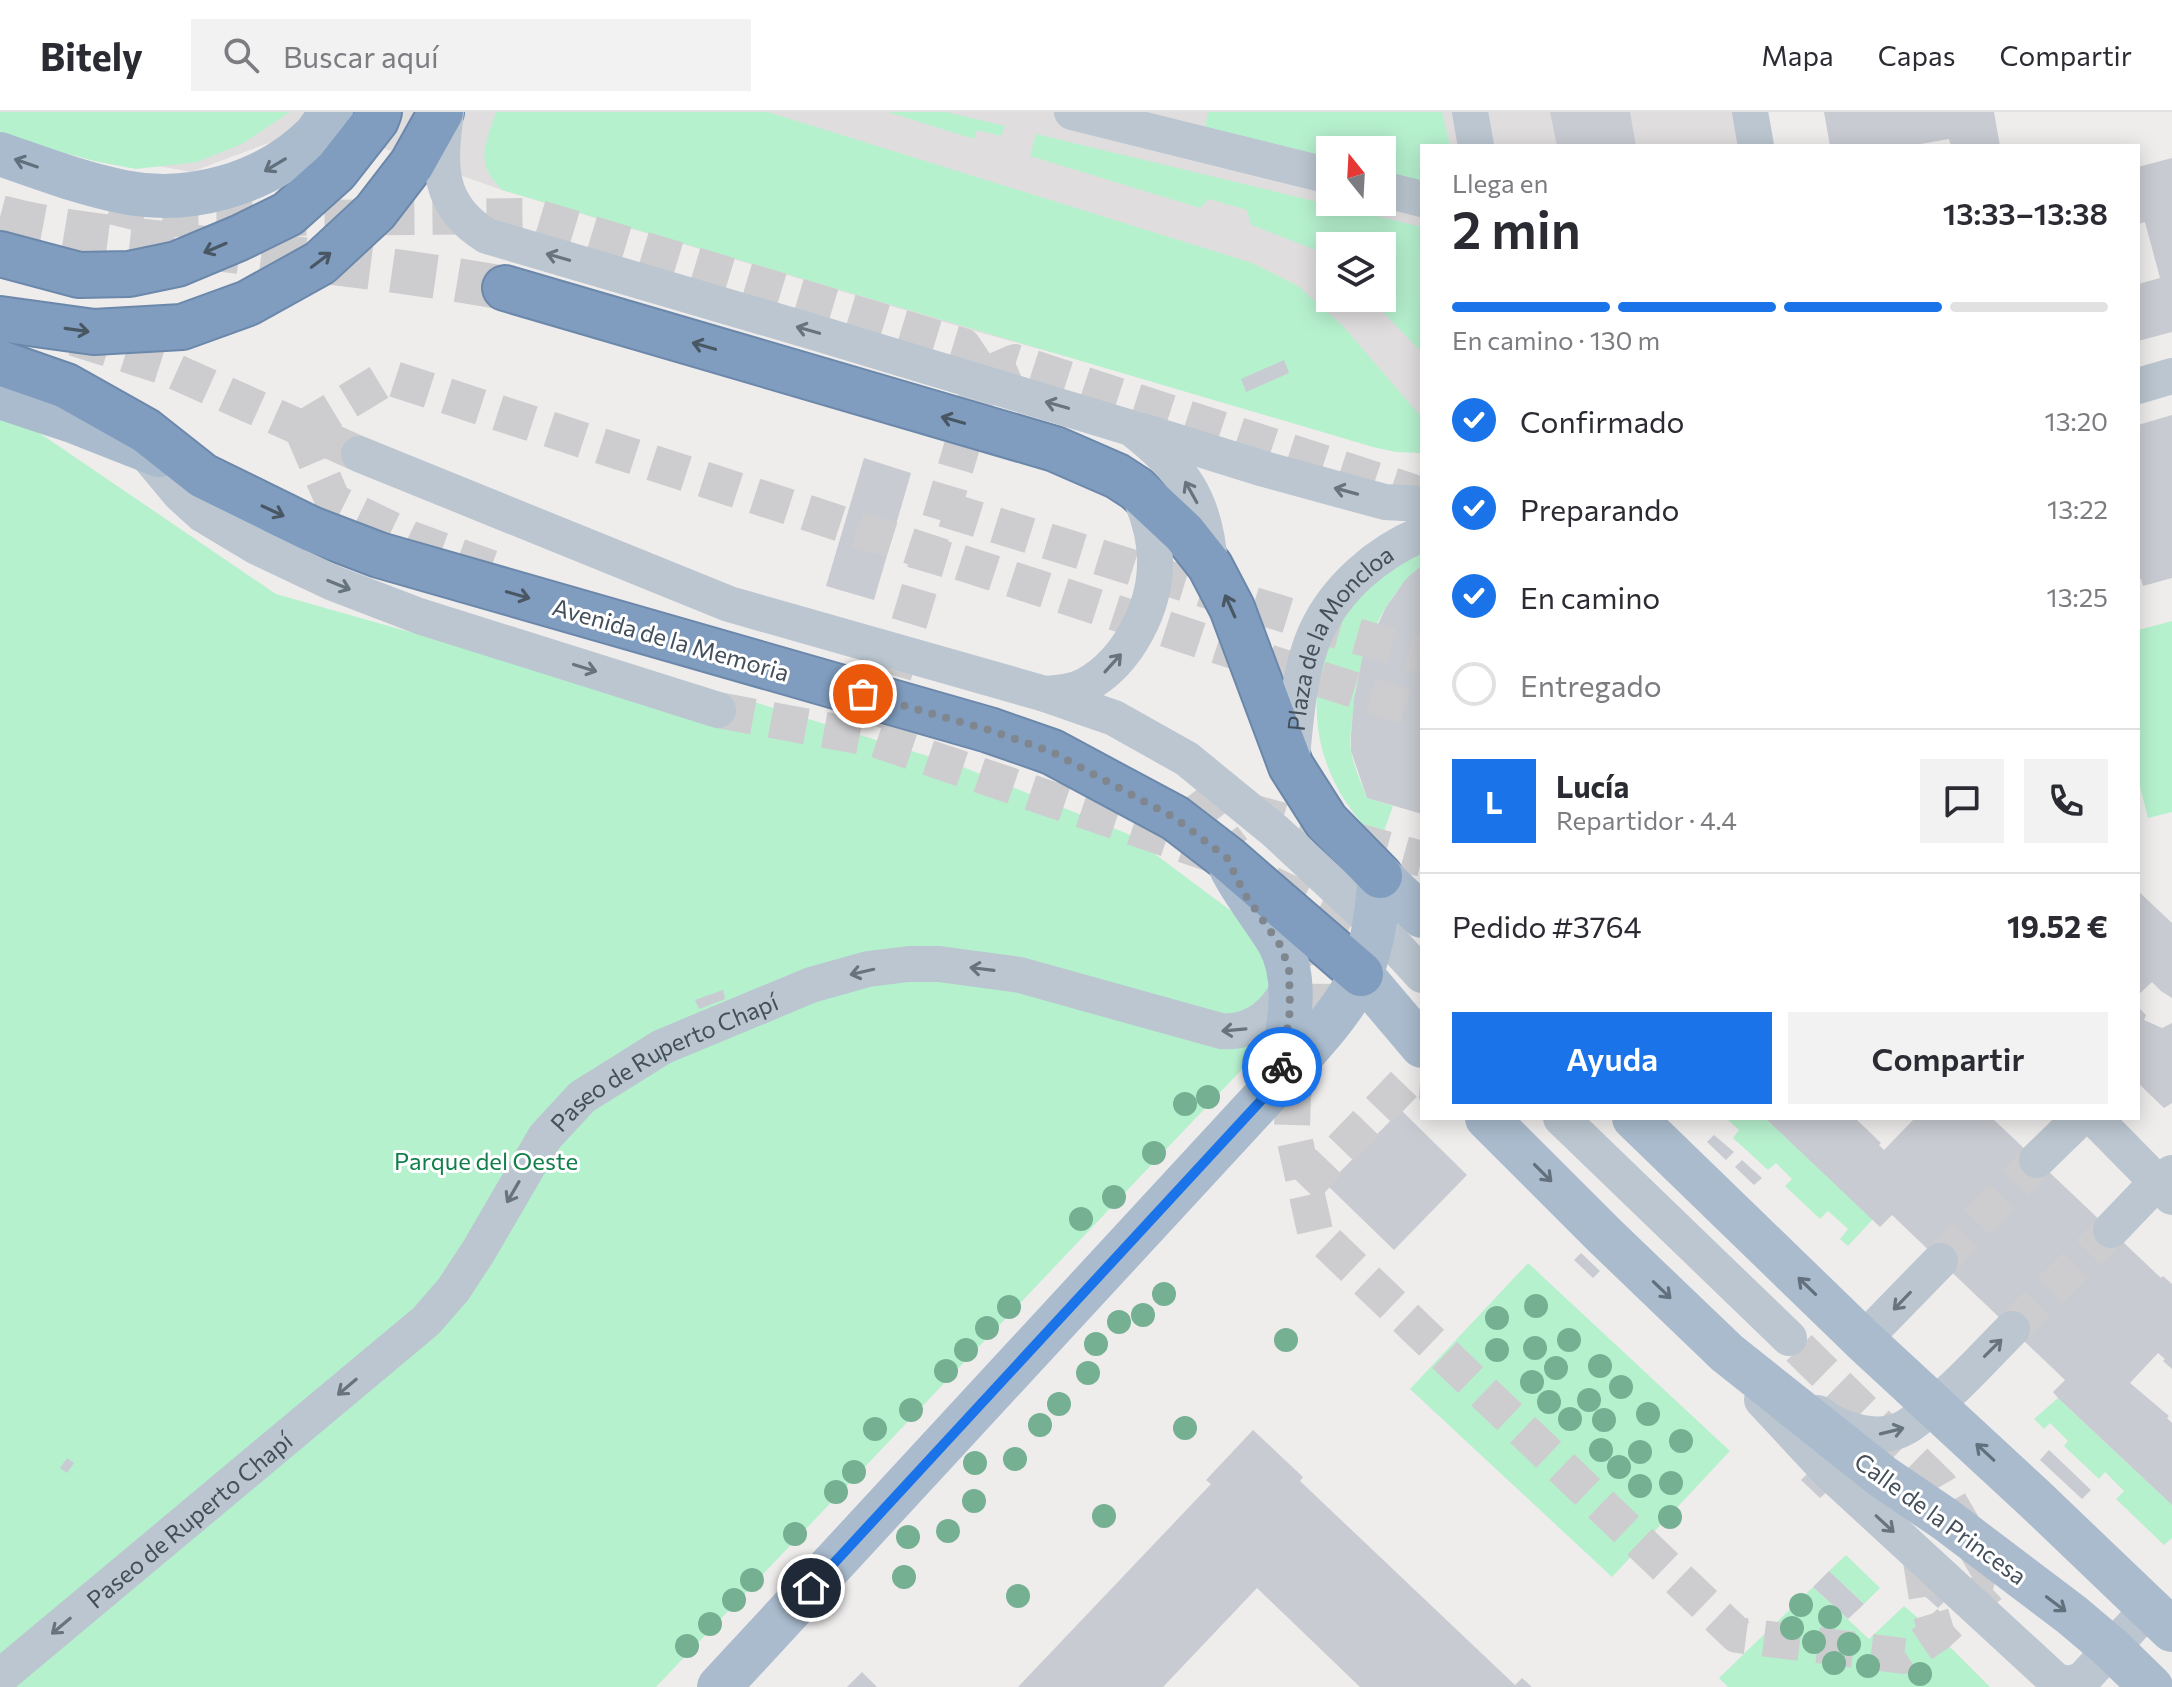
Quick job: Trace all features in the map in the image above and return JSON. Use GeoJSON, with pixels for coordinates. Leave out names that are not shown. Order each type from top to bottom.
{"type":"FeatureCollection","features":[{"type":"Feature","properties":{"kind":"highway"},"geometry":{"type":"LineString","coordinates":[[0,254],[79,275],[129,274],[177,264],[288,214],[336,171],[379,112]]}},
{"type":"Feature","properties":{"kind":"highway"},"geometry":{"type":"LineString","coordinates":[[0,319],[94,332],[168,328],[182,327],[248,303],[320,263],[375,212],[412,164],[443,112]]}},
{"type":"Feature","properties":{"kind":"highway"},"geometry":{"type":"LineString","coordinates":[[505,288],[1055,449],[1117,476],[1137,489],[1184,533],[1210,566],[1232,608],[1291,766],[1326,821],[1380,876]]}},
{"type":"Feature","properties":{"kind":"highway","name":"Avenida de la Memoria"},"geometry":{"type":"LineString","coordinates":[[0,363],[66,386],[146,431],[203,476],[311,529],[379,555],[989,730],[1052,752],[1175,818],[1227,858],[1361,974]]}},
{"type":"Feature","properties":{"kind":"main road"},"geometry":{"type":"LineString","coordinates":[[0,154],[125,193],[167,197],[200,193],[260,174],[293,155],[315,135],[331,112]]}},
{"type":"Feature","properties":{"kind":"main road"},"geometry":{"type":"LineString","coordinates":[[0,397],[141,447],[203,476]]}},
{"type":"Feature","properties":{"kind":"main road"},"geometry":{"type":"LineString","coordinates":[[1227,858],[1244,893],[1280,945],[1289,968],[1290,1010],[1279,1081]]}},
{"type":"Feature","properties":{"kind":"main road"},"geometry":{"type":"LineString","coordinates":[[1380,876],[1420,914]]}},
{"type":"Feature","properties":{"kind":"main road"},"geometry":{"type":"LineString","coordinates":[[719,1687],[1279,1081],[1337,1013],[1361,974],[1375,924],[1380,876]]}},
{"type":"Feature","properties":{"kind":"main road"},"geometry":{"type":"LineString","coordinates":[[1361,974],[1420,1044]]}},
{"type":"Feature","properties":{"kind":"main road","name":"Calle de la Princesa"},"geometry":{"type":"LineString","coordinates":[[1489,1120],[1727,1353],[1873,1470],[1945,1519],[2072,1615],[2151,1687]]}},
{"type":"Feature","properties":{"kind":"main road"},"geometry":{"type":"LineString","coordinates":[[1636,1120],[1863,1340],[2161,1619]]}},
{"type":"Feature","properties":{"kind":"street"},"geometry":{"type":"LineString","coordinates":[[443,112],[440,151],[449,196],[468,225],[487,236],[1264,469],[1385,502],[1420,504]]}},
{"type":"Feature","properties":{"kind":"street"},"geometry":{"type":"LineString","coordinates":[[1072,112],[1193,127],[1316,171]]}},
{"type":"Feature","properties":{"kind":"street"},"geometry":{"type":"LineString","coordinates":[[1470,112],[1476,144]]}},
{"type":"Feature","properties":{"kind":"street"},"geometry":{"type":"LineString","coordinates":[[1750,112],[1756,144]]}},
{"type":"Feature","properties":{"kind":"street"},"geometry":{"type":"LineString","coordinates":[[1396,192],[1420,198]]}},
{"type":"Feature","properties":{"kind":"street"},"geometry":{"type":"LineString","coordinates":[[2140,385],[2172,376]]}},
{"type":"Feature","properties":{"kind":"street"},"geometry":{"type":"LineString","coordinates":[[110,410],[180,494],[202,514],[257,547],[333,583],[419,616],[718,710]]}},
{"type":"Feature","properties":{"kind":"street"},"geometry":{"type":"LineString","coordinates":[[1131,428],[1181,473],[1202,512],[1209,537],[1210,566]]}},
{"type":"Feature","properties":{"kind":"street"},"geometry":{"type":"LineString","coordinates":[[359,454],[729,604],[1045,694],[1114,718],[1187,759],[1275,831],[1375,924],[1420,973]]}},
{"type":"Feature","properties":{"kind":"street"},"geometry":{"type":"LineString","coordinates":[[1045,694],[1067,692],[1084,686],[1109,668],[1130,641],[1147,609],[1154,578],[1154,544],[1137,489]]}},
{"type":"Feature","properties":{"kind":"street","name":"Plaza de la Moncloa"},"geometry":{"type":"LineString","coordinates":[[1291,766],[1299,698],[1315,633],[1341,593],[1355,578],[1380,557],[1420,535]]}},
{"type":"Feature","properties":{"kind":"street"},"geometry":{"type":"LineString","coordinates":[[1326,821],[1375,924]]}},
{"type":"Feature","properties":{"kind":"street"},"geometry":{"type":"LineString","coordinates":[[1275,831],[1361,974],[1420,1011]]}},
{"type":"Feature","properties":{"kind":"street","name":"Paseo de Ruperto Chapí"},"geometry":{"type":"LineString","coordinates":[[0,1677],[426,1321],[470,1265],[545,1137],[560,1118],[582,1097],[662,1047],[811,985],[868,969],[909,964],[939,964],[1020,975],[1231,1032],[1261,1021],[1282,999],[1290,983]]}},
{"type":"Feature","properties":{"kind":"street"},"geometry":{"type":"LineString","coordinates":[[1563,1120],[1789,1338]]}},
{"type":"Feature","properties":{"kind":"street"},"geometry":{"type":"LineString","coordinates":[[2037,1160],[2078,1120]]}},
{"type":"Feature","properties":{"kind":"street"},"geometry":{"type":"LineString","coordinates":[[2096,1120],[2167,1184],[2111,1230]]}},
{"type":"Feature","properties":{"kind":"street"},"geometry":{"type":"LineString","coordinates":[[1863,1340],[1940,1261]]}},
{"type":"Feature","properties":{"kind":"street","name":"Calle de la Princesa"},"geometry":{"type":"LineString","coordinates":[[1727,1353],[1743,1355],[1824,1417],[1861,1433],[1879,1434],[1906,1428],[2012,1329]]}},
{"type":"Feature","properties":{"kind":"street"},"geometry":{"type":"LineString","coordinates":[[1727,1353],[1729,1365],[1828,1471],[2055,1680],[2074,1683],[2084,1678],[2111,1648],[2161,1619]]}},
{"type":"Feature","properties":{"kind":"shaded area"},"geometry":{"type":"Polygon","coordinates":[[[0,112],[1751,112],[1757,144],[1420,144],[1420,454],[971,330],[502,190],[317,125],[191,172],[49,146],[0,112]]]}},
{"type":"Feature","properties":{"kind":"green space"},"geometry":{"type":"Polygon","coordinates":[[[0,112],[290,112],[242,144],[197,162],[136,169],[94,161],[0,135],[0,112]]]}},
{"type":"Feature","properties":{"kind":"green space"},"geometry":{"type":"Polygon","coordinates":[[[496,112],[768,112],[1252,263],[1298,286],[1316,302],[1316,312],[1327,312],[1343,326],[1420,416],[1420,453],[1373,447],[502,190],[488,171],[484,153],[496,112]]]}},
{"type":"Feature","properties":{"kind":"green space"},"geometry":{"type":"Polygon","coordinates":[[[888,112],[946,112],[1005,126],[1001,136],[977,130],[974,139],[888,112]]]}},
{"type":"Feature","properties":{"kind":"green space"},"geometry":{"type":"Polygon","coordinates":[[[1208,112],[1442,112],[1450,144],[1420,144],[1420,181],[1407,184],[1396,181],[1396,136],[1316,136],[1316,160],[1204,131],[1208,112]]]}},
{"type":"Feature","properties":{"kind":"green space"},"geometry":{"type":"Polygon","coordinates":[[[1036,134],[1316,201],[1316,216],[1376,216],[1420,227],[1420,351],[1383,312],[1396,312],[1396,232],[1316,232],[1316,250],[1251,225],[1247,210],[1209,199],[1200,208],[1030,156],[1036,134]]]}},
{"type":"Feature","properties":{"kind":"green space","name":"Parque del Oeste"},"geometry":{"type":"Polygon","coordinates":[[[0,410],[10,413],[276,594],[730,723],[738,697],[963,767],[1128,834],[1254,928],[1270,978],[1266,1044],[656,1687],[0,1687],[0,410]]]}},
{"type":"Feature","properties":{"kind":"green space"},"geometry":{"type":"Polygon","coordinates":[[[1420,552],[1420,567],[1382,613],[1365,652],[1355,693],[1350,741],[1367,798],[1393,806],[1380,842],[1353,813],[1334,781],[1322,747],[1317,712],[1319,677],[1330,643],[1348,611],[1375,581],[1420,552]]]}},
{"type":"Feature","properties":{"kind":"green space"},"geometry":{"type":"Polygon","coordinates":[[[2172,621],[2172,812],[2148,818],[2140,787],[2140,629],[2172,621]]]}},
{"type":"Feature","properties":{"kind":"green space"},"geometry":{"type":"Polygon","coordinates":[[[1728,1120],[1767,1120],[1873,1219],[1848,1246],[1840,1239],[1848,1229],[1828,1211],[1820,1219],[1785,1186],[1792,1179],[1776,1163],[1768,1170],[1733,1138],[1739,1130],[1728,1120]]]}},
{"type":"Feature","properties":{"kind":"green space"},"geometry":{"type":"Polygon","coordinates":[[[1528,1263],[1730,1451],[1612,1577],[1410,1389],[1528,1263]]]}},
{"type":"Feature","properties":{"kind":"green space"},"geometry":{"type":"Polygon","coordinates":[[[2058,1398],[2172,1505],[2172,1538],[2164,1545],[2116,1499],[2124,1491],[2105,1472],[2099,1479],[2064,1446],[2068,1441],[2050,1423],[2044,1429],[2034,1419],[2058,1398]]]}},
{"type":"Feature","properties":{"kind":"green space"},"geometry":{"type":"Polygon","coordinates":[[[1846,1555],[1880,1588],[1864,1604],[1829,1571],[1846,1555]]]}},
{"type":"Feature","properties":{"kind":"green space"},"geometry":{"type":"Polygon","coordinates":[[[1813,1587],[1869,1639],[1904,1606],[1990,1687],[1728,1687],[1719,1678],[1813,1587]]]}},
{"type":"Feature","properties":{"kind":"building"},"geometry":{"type":"Polygon","coordinates":[[[1550,112],[1630,112],[1636,144],[1557,144],[1550,112]]]}},
{"type":"Feature","properties":{"kind":"building"},"geometry":{"type":"Polygon","coordinates":[[[1824,112],[1994,112],[2000,144],[1950,144],[1949,139],[1920,144],[1830,144],[1824,112]]]}},
{"type":"Feature","properties":{"kind":"building"},"geometry":{"type":"Polygon","coordinates":[[[2172,158],[2172,332],[2140,340],[2140,283],[2160,278],[2145,222],[2140,223],[2140,166],[2172,158]]]}},
{"type":"Feature","properties":{"kind":"building"},"geometry":{"type":"Polygon","coordinates":[[[1284,360],[1289,373],[1246,392],[1241,379],[1284,360]]]}},
{"type":"Feature","properties":{"kind":"building"},"geometry":{"type":"Polygon","coordinates":[[[2172,415],[2172,578],[2143,586],[2140,579],[2140,424],[2172,415]]]}},
{"type":"Feature","properties":{"kind":"building"},"geometry":{"type":"Polygon","coordinates":[[[864,458],[911,473],[874,600],[826,586],[864,458]]]}},
{"type":"Feature","properties":{"kind":"building"},"geometry":{"type":"Polygon","coordinates":[[[1420,567],[1420,813],[1367,798],[1351,751],[1354,699],[1362,659],[1386,607],[1406,579],[1420,567]]]}},
{"type":"Feature","properties":{"kind":"building"},"geometry":{"type":"Polygon","coordinates":[[[2140,893],[2172,923],[2172,998],[2152,982],[2140,993],[2140,893]]]}},
{"type":"Feature","properties":{"kind":"building"},"geometry":{"type":"Polygon","coordinates":[[[723,990],[725,999],[699,1009],[695,1000],[723,990]]]}},
{"type":"Feature","properties":{"kind":"building"},"geometry":{"type":"Polygon","coordinates":[[[2140,1009],[2146,1015],[2144,1020],[2162,1028],[2172,1023],[2172,1103],[2164,1108],[2140,1085],[2140,1009]]]}},
{"type":"Feature","properties":{"kind":"building"},"geometry":{"type":"Polygon","coordinates":[[[1401,1110],[1467,1175],[1394,1250],[1327,1185],[1401,1110]]]}},
{"type":"Feature","properties":{"kind":"building"},"geometry":{"type":"Polygon","coordinates":[[[1767,1120],[1857,1120],[1881,1143],[1879,1145],[1884,1150],[1913,1120],[1994,1120],[2161,1278],[2163,1276],[2172,1284],[2172,1369],[2158,1353],[2130,1383],[2169,1416],[2167,1418],[2172,1423],[2172,1505],[2058,1398],[2053,1392],[2065,1380],[1892,1215],[1880,1227],[1767,1120]]]}},
{"type":"Feature","properties":{"kind":"building"},"geometry":{"type":"Polygon","coordinates":[[[1714,1135],[1734,1152],[1726,1160],[1707,1142],[1714,1135]]]}},
{"type":"Feature","properties":{"kind":"building"},"geometry":{"type":"Polygon","coordinates":[[[1742,1160],[1762,1178],[1754,1185],[1735,1167],[1742,1160]]]}},
{"type":"Feature","properties":{"kind":"building"},"geometry":{"type":"Polygon","coordinates":[[[1581,1253],[1600,1271],[1593,1278],[1574,1260],[1581,1253]]]}},
{"type":"Feature","properties":{"kind":"building"},"geometry":{"type":"Polygon","coordinates":[[[1253,1430],[1303,1477],[1300,1481],[1515,1685],[1522,1678],[1532,1687],[1360,1687],[1257,1588],[1163,1687],[1018,1687],[1211,1484],[1206,1480],[1253,1430]]]}},
{"type":"Feature","properties":{"kind":"building"},"geometry":{"type":"Polygon","coordinates":[[[2049,1450],[2091,1490],[2082,1499],[2040,1460],[2049,1450]]]}},
{"type":"Feature","properties":{"kind":"building"},"geometry":{"type":"Polygon","coordinates":[[[67,1458],[74,1463],[67,1473],[60,1468],[67,1458]]]}},
{"type":"Feature","properties":{"kind":"building"},"geometry":{"type":"Polygon","coordinates":[[[1809,1472],[1828,1491],[1820,1498],[1801,1480],[1809,1472]]]}},
{"type":"Feature","properties":{"kind":"building"},"geometry":{"type":"Polygon","coordinates":[[[1829,1571],[1864,1604],[1848,1619],[1813,1587],[1829,1571]]]}},
{"type":"Feature","properties":{"kind":"building"},"geometry":{"type":"Polygon","coordinates":[[[1926,1583],[1945,1601],[1938,1608],[1918,1590],[1926,1583]]]}},
{"type":"Feature","properties":{"kind":"building"},"geometry":{"type":"Polygon","coordinates":[[[862,1672],[877,1687],[847,1687],[862,1672]]]}},
{"type":"Feature","properties":{"kind":"tunnel"},"geometry":{"type":"LineString","coordinates":[[110,206],[164,219],[533,216],[963,346],[983,376]]}},
{"type":"Feature","properties":{"kind":"tunnel"},"geometry":{"type":"LineString","coordinates":[[0,217],[49,228],[352,265],[505,288]]}},
{"type":"Feature","properties":{"kind":"tunnel"},"geometry":{"type":"LineString","coordinates":[[74,338],[165,367],[359,454]]}},
{"type":"Feature","properties":{"kind":"tunnel"},"geometry":{"type":"LineString","coordinates":[[983,376],[1015,362],[1420,494]]}},
{"type":"Feature","properties":{"kind":"tunnel"},"geometry":{"type":"LineString","coordinates":[[878,727],[983,376]]}},
{"type":"Feature","properties":{"kind":"tunnel"},"geometry":{"type":"LineString","coordinates":[[302,429],[388,377],[1420,711]]}},
{"type":"Feature","properties":{"kind":"tunnel"},"geometry":{"type":"LineString","coordinates":[[302,429],[333,501],[411,539],[491,568]]}},
{"type":"Feature","properties":{"kind":"tunnel"},"geometry":{"type":"LineString","coordinates":[[944,509],[1420,654]]}},
{"type":"Feature","properties":{"kind":"tunnel"},"geometry":{"type":"LineString","coordinates":[[718,710],[874,739],[1211,854]]}},
{"type":"Feature","properties":{"kind":"tunnel"},"geometry":{"type":"LineString","coordinates":[[1190,795],[1233,850]]}},
{"type":"Feature","properties":{"kind":"tunnel"},"geometry":{"type":"LineString","coordinates":[[1248,811],[1420,858]]}},
{"type":"Feature","properties":{"kind":"tunnel"},"geometry":{"type":"LineString","coordinates":[[1271,884],[1384,938]]}},
{"type":"Feature","properties":{"kind":"tunnel"},"geometry":{"type":"LineString","coordinates":[[1294,934],[1302,945],[1313,982],[1313,1025],[1293,1095],[1292,1128],[1315,1231],[1737,1635],[1904,1656],[1937,1634],[1991,1584],[1998,1584],[1999,1578],[1992,1576],[1940,1486],[1789,1338]]}},
{"type":"Feature","properties":{"kind":"tunnel"},"geometry":{"type":"LineString","coordinates":[[1304,1188],[1408,1080],[1420,1081]]}},
{"type":"Feature","properties":{"kind":"tunnel"},"geometry":{"type":"LineString","coordinates":[[1940,1261],[2037,1160]]}},
{"type":"Feature","properties":{"kind":"tunnel"},"geometry":{"type":"LineString","coordinates":[[2012,1329],[2111,1230]]}},
{"type":"Feature","properties":{"kind":"tunnel"},"geometry":{"type":"LineString","coordinates":[[1921,1561],[1928,1605],[1937,1634]]}},
{"type":"Feature","properties":{"kind":"way so far"},"geometry":{"type":"LineString","coordinates":[[863,694],[989,730],[1052,752],[1175,818],[1227,858],[1244,893],[1280,945],[1289,968],[1290,1010],[1282,1067]]}},
{"type":"Feature","properties":{"kind":"route"},"geometry":{"type":"LineString","coordinates":[[811,1588],[1279,1081],[1282,1067]]}}]}
